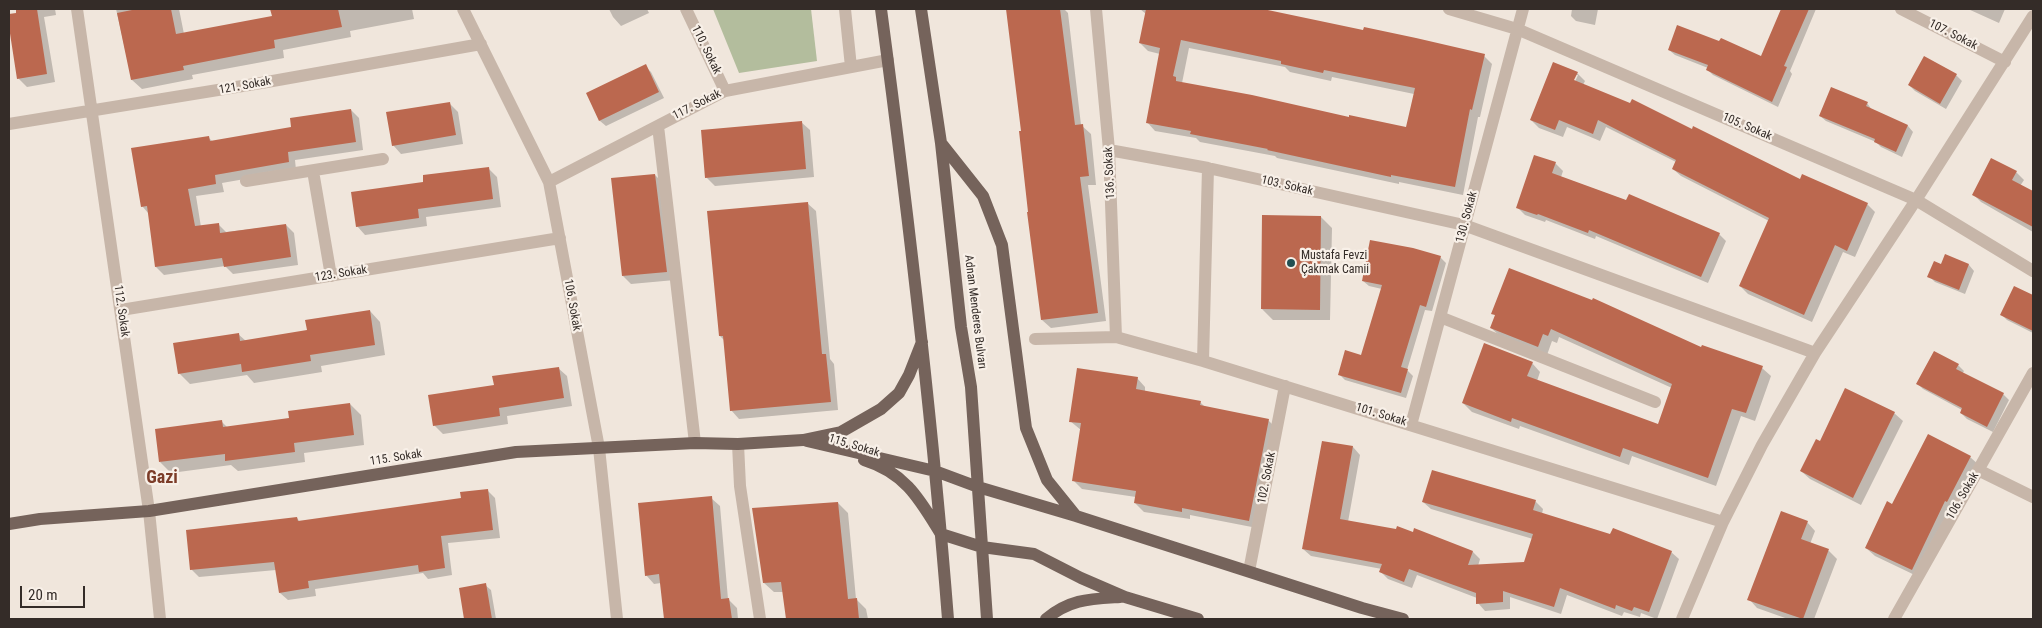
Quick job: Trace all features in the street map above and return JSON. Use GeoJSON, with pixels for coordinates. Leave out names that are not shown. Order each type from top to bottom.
{"type":"FeatureCollection","features":[{"type":"Feature","properties":{"kind":"main road"},"geometry":{"type":"LineString","coordinates":[[881,9],[909,217],[936,471],[948,619]]}},
{"type":"Feature","properties":{"kind":"main road","name":"Adnan Menderes Bulvarı"},"geometry":{"type":"LineString","coordinates":[[921,9],[942,143],[961,327],[971,386],[987,619]]}},
{"type":"Feature","properties":{"kind":"main road"},"geometry":{"type":"LineString","coordinates":[[942,143],[983,196],[1002,245],[1026,428],[1047,480],[1076,516]]}},
{"type":"Feature","properties":{"kind":"main road"},"geometry":{"type":"LineString","coordinates":[[802,440],[841,432],[881,409],[899,393],[909,375],[922,342]]}},
{"type":"Feature","properties":{"kind":"main road"},"geometry":{"type":"LineString","coordinates":[[802,440],[936,471],[978,487],[1403,619]]}},
{"type":"Feature","properties":{"kind":"main road","name":"115. Sokak"},"geometry":{"type":"LineString","coordinates":[[9,524],[149,511],[516,452],[802,440]]}},
{"type":"Feature","properties":{"kind":"main road","name":"115. Sokak"},"geometry":{"type":"LineString","coordinates":[[789,441],[868,461],[896,475],[917,495],[941,534]]}},
{"type":"Feature","properties":{"kind":"main road"},"geometry":{"type":"LineString","coordinates":[[941,534],[982,547],[1034,554],[1081,578],[1125,597],[1198,619]]}},
{"type":"Feature","properties":{"kind":"main road"},"geometry":{"type":"LineString","coordinates":[[1046,619],[1062,607],[1084,599],[1125,597]]}},
{"type":"Feature","properties":{"kind":"street","name":"112. Sokak"},"geometry":{"type":"LineString","coordinates":[[77,9],[149,511],[160,619]]}},
{"type":"Feature","properties":{"kind":"street","name":"106. Sokak"},"geometry":{"type":"LineString","coordinates":[[463,9],[549,182],[599,448],[617,619]]}},
{"type":"Feature","properties":{"kind":"street","name":"110. Sokak"},"geometry":{"type":"LineString","coordinates":[[686,9],[725,91]]}},
{"type":"Feature","properties":{"kind":"street"},"geometry":{"type":"LineString","coordinates":[[845,9],[851,67]]}},
{"type":"Feature","properties":{"kind":"street","name":"136. Sokak"},"geometry":{"type":"LineString","coordinates":[[1096,9],[1109,150],[1116,337]]}},
{"type":"Feature","properties":{"kind":"street","name":"105. Sokak"},"geometry":{"type":"LineString","coordinates":[[1449,9],[1517,29],[1916,200],[2033,271]]}},
{"type":"Feature","properties":{"kind":"street","name":"130. Sokak"},"geometry":{"type":"LineString","coordinates":[[1411,425],[1522,9]]}},
{"type":"Feature","properties":{"kind":"street","name":"107. Sokak"},"geometry":{"type":"LineString","coordinates":[[1901,9],[2005,62]]}},
{"type":"Feature","properties":{"kind":"street"},"geometry":{"type":"LineString","coordinates":[[1682,619],[1722,522],[1762,445],[1815,353],[1916,200],[2033,16]]}},
{"type":"Feature","properties":{"kind":"street","name":"121. Sokak"},"geometry":{"type":"LineString","coordinates":[[9,124],[93,112],[481,44]]}},
{"type":"Feature","properties":{"kind":"street","name":"117. Sokak"},"geometry":{"type":"LineString","coordinates":[[549,182],[725,91],[888,60]]}},
{"type":"Feature","properties":{"kind":"street"},"geometry":{"type":"LineString","coordinates":[[658,126],[695,443]]}},
{"type":"Feature","properties":{"kind":"street","name":"103. Sokak"},"geometry":{"type":"LineString","coordinates":[[1109,150],[1208,168],[1464,225],[1815,353]]}},
{"type":"Feature","properties":{"kind":"street"},"geometry":{"type":"LineString","coordinates":[[246,182],[383,159]]}},
{"type":"Feature","properties":{"kind":"street"},"geometry":{"type":"LineString","coordinates":[[1203,361],[1208,168]]}},
{"type":"Feature","properties":{"kind":"street"},"geometry":{"type":"LineString","coordinates":[[313,170],[331,276]]}},
{"type":"Feature","properties":{"kind":"street","name":"123. Sokak"},"geometry":{"type":"LineString","coordinates":[[121,310],[560,238]]}},
{"type":"Feature","properties":{"kind":"street"},"geometry":{"type":"LineString","coordinates":[[1440,317],[1655,402]]}},
{"type":"Feature","properties":{"kind":"street","name":"101. Sokak"},"geometry":{"type":"LineString","coordinates":[[1035,339],[1116,337],[1285,386],[1722,522]]}},
{"type":"Feature","properties":{"kind":"street","name":"106. Sokak"},"geometry":{"type":"LineString","coordinates":[[1894,619],[2033,373]]}},
{"type":"Feature","properties":{"kind":"street","name":"102. Sokak"},"geometry":{"type":"LineString","coordinates":[[1249,571],[1285,386]]}},
{"type":"Feature","properties":{"kind":"street"},"geometry":{"type":"LineString","coordinates":[[738,444],[740,486],[760,619]]}},
{"type":"Feature","properties":{"kind":"street"},"geometry":{"type":"LineString","coordinates":[[1978,470],[2033,497]]}},
{"type":"Feature","properties":{"kind":"green space"},"geometry":{"type":"Polygon","coordinates":[[[713,9],[811,9],[817,61],[739,73],[713,9]]]}},
{"type":"Feature","properties":{"kind":"building"},"geometry":{"type":"Polygon","coordinates":[[[16,9],[37,9],[47,74],[17,79],[9,27],[9,14],[16,13],[16,9]]]}},
{"type":"Feature","properties":{"kind":"building"},"geometry":{"type":"Polygon","coordinates":[[[137,9],[171,9],[176,34],[272,16],[270,9],[338,9],[342,27],[274,40],[275,48],[183,66],[184,70],[131,80],[117,13],[137,9]]]}},
{"type":"Feature","properties":{"kind":"building"},"geometry":{"type":"Polygon","coordinates":[[[1006,9],[1060,9],[1075,125],[1083,124],[1089,176],[1080,177],[1098,313],[1041,320],[1027,212],[1019,131],[1021,131],[1006,9]]]}},
{"type":"Feature","properties":{"kind":"building"},"geometry":{"type":"Polygon","coordinates":[[[1146,9],[1263,9],[1363,30],[1364,27],[1485,54],[1472,110],[1470,109],[1455,187],[1391,175],[1391,177],[1268,149],[1190,134],[1191,131],[1146,123],[1160,48],[1139,43],[1146,9]],[[1181,40],[1173,76],[1176,77],[1176,81],[1406,127],[1415,88],[1324,70],[1323,73],[1281,64],[1281,61],[1181,40]]]}},
{"type":"Feature","properties":{"kind":"building"},"geometry":{"type":"Polygon","coordinates":[[[1781,9],[1809,9],[1784,66],[1787,67],[1772,102],[1706,70],[1708,65],[1668,50],[1677,25],[1719,41],[1721,38],[1761,56],[1781,9]]]}},
{"type":"Feature","properties":{"kind":"building"},"geometry":{"type":"Polygon","coordinates":[[[1924,56],[1957,74],[1940,104],[1908,85],[1924,56]]]}},
{"type":"Feature","properties":{"kind":"building"},"geometry":{"type":"Polygon","coordinates":[[[1553,62],[1578,72],[1574,80],[1630,103],[1632,99],[1692,129],[1693,126],[1800,179],[1802,174],[1868,203],[1847,251],[1835,245],[1804,315],[1739,286],[1769,218],[1672,169],[1676,160],[1598,120],[1593,134],[1559,120],[1555,130],[1530,120],[1553,62]]]}},
{"type":"Feature","properties":{"kind":"building"},"geometry":{"type":"Polygon","coordinates":[[[646,64],[659,92],[599,121],[586,93],[646,64]]]}},
{"type":"Feature","properties":{"kind":"building"},"geometry":{"type":"Polygon","coordinates":[[[1831,87],[1868,102],[1866,106],[1908,125],[1896,152],[1874,142],[1875,139],[1819,116],[1831,87]]]}},
{"type":"Feature","properties":{"kind":"building"},"geometry":{"type":"Polygon","coordinates":[[[450,102],[456,135],[392,146],[386,112],[450,102]]]}},
{"type":"Feature","properties":{"kind":"building"},"geometry":{"type":"Polygon","coordinates":[[[351,109],[356,142],[288,152],[289,162],[215,175],[216,184],[188,189],[195,226],[219,223],[220,233],[286,224],[291,257],[224,267],[222,258],[155,267],[147,206],[141,207],[131,148],[209,136],[210,141],[291,127],[290,118],[351,109]]]}},
{"type":"Feature","properties":{"kind":"building"},"geometry":{"type":"Polygon","coordinates":[[[802,121],[806,169],[705,178],[701,130],[802,121]]]}},
{"type":"Feature","properties":{"kind":"building"},"geometry":{"type":"Polygon","coordinates":[[[1534,155],[1556,162],[1552,173],[1626,200],[1629,194],[1720,233],[1701,277],[1589,230],[1588,233],[1538,214],[1516,208],[1534,155]]]}},
{"type":"Feature","properties":{"kind":"building"},"geometry":{"type":"Polygon","coordinates":[[[1991,158],[2017,171],[2012,180],[2033,191],[2033,227],[1972,195],[1991,158]]]}},
{"type":"Feature","properties":{"kind":"building"},"geometry":{"type":"Polygon","coordinates":[[[489,167],[493,199],[418,209],[419,218],[356,227],[351,192],[423,182],[423,175],[489,167]]]}},
{"type":"Feature","properties":{"kind":"building"},"geometry":{"type":"Polygon","coordinates":[[[655,174],[667,272],[622,276],[611,178],[655,174]]]}},
{"type":"Feature","properties":{"kind":"building"},"geometry":{"type":"Polygon","coordinates":[[[808,202],[822,354],[826,354],[831,402],[730,411],[723,336],[719,336],[707,211],[808,202]]]}},
{"type":"Feature","properties":{"kind":"building","name":"Mustafa Fevzi Çakmak Camii"},"geometry":{"type":"Polygon","coordinates":[[[1262,215],[1321,216],[1320,310],[1261,309],[1262,215]]]}},
{"type":"Feature","properties":{"kind":"building"},"geometry":{"type":"Polygon","coordinates":[[[1370,240],[1413,248],[1441,256],[1426,307],[1420,305],[1401,367],[1408,369],[1401,393],[1338,375],[1345,350],[1361,355],[1382,285],[1362,281],[1370,240]]]}},
{"type":"Feature","properties":{"kind":"building"},"geometry":{"type":"Polygon","coordinates":[[[1945,254],[1969,264],[1959,290],[1927,277],[1934,261],[1941,264],[1945,254]]]}},
{"type":"Feature","properties":{"kind":"building"},"geometry":{"type":"Polygon","coordinates":[[[1509,268],[1592,300],[1593,298],[1701,347],[1702,345],[1763,366],[1746,413],[1732,409],[1708,478],[1623,448],[1620,457],[1512,418],[1511,422],[1462,403],[1484,343],[1533,362],[1527,376],[1658,424],[1672,384],[1551,329],[1548,336],[1543,334],[1538,347],[1490,328],[1495,315],[1491,314],[1509,268]]]}},
{"type":"Feature","properties":{"kind":"building"},"geometry":{"type":"Polygon","coordinates":[[[2014,286],[2033,295],[2033,331],[2000,315],[2014,286]]]}},
{"type":"Feature","properties":{"kind":"building"},"geometry":{"type":"Polygon","coordinates":[[[370,310],[375,345],[310,355],[311,361],[242,372],[241,364],[178,374],[173,343],[239,333],[240,341],[307,330],[305,320],[370,310]]]}},
{"type":"Feature","properties":{"kind":"building"},"geometry":{"type":"Polygon","coordinates":[[[1934,351],[1959,364],[1956,369],[2004,393],[1987,427],[1960,413],[1962,408],[1916,384],[1934,351]]]}},
{"type":"Feature","properties":{"kind":"building"},"geometry":{"type":"Polygon","coordinates":[[[559,367],[564,398],[499,408],[500,416],[433,426],[428,395],[494,385],[492,376],[559,367]]]}},
{"type":"Feature","properties":{"kind":"building"},"geometry":{"type":"Polygon","coordinates":[[[1077,368],[1138,377],[1136,389],[1201,401],[1200,405],[1269,419],[1249,521],[1182,508],[1182,512],[1134,503],[1136,491],[1072,481],[1081,423],[1069,422],[1077,368]]]}},
{"type":"Feature","properties":{"kind":"building"},"geometry":{"type":"Polygon","coordinates":[[[1845,388],[1895,412],[1853,498],[1800,471],[1816,439],[1820,441],[1845,388]]]}},
{"type":"Feature","properties":{"kind":"building"},"geometry":{"type":"Polygon","coordinates":[[[350,403],[354,435],[294,443],[295,452],[225,461],[225,454],[159,462],[155,429],[222,420],[223,427],[289,418],[288,411],[350,403]]]}},
{"type":"Feature","properties":{"kind":"building"},"geometry":{"type":"Polygon","coordinates":[[[1928,434],[1971,456],[1947,502],[1945,501],[1912,570],[1865,548],[1887,501],[1892,504],[1928,434]]]}},
{"type":"Feature","properties":{"kind":"building"},"geometry":{"type":"Polygon","coordinates":[[[1322,441],[1353,446],[1340,519],[1396,529],[1397,526],[1413,532],[1414,528],[1473,551],[1468,565],[1524,562],[1533,534],[1422,502],[1432,470],[1536,500],[1533,510],[1610,534],[1613,528],[1672,551],[1649,612],[1634,607],[1632,611],[1616,605],[1615,609],[1560,588],[1554,607],[1503,591],[1503,602],[1476,604],[1476,593],[1409,569],[1404,582],[1379,572],[1382,564],[1302,549],[1322,441]]]}},
{"type":"Feature","properties":{"kind":"building"},"geometry":{"type":"Polygon","coordinates":[[[488,489],[493,530],[441,536],[445,568],[419,572],[418,565],[308,581],[309,588],[279,593],[274,562],[190,570],[186,530],[297,517],[298,521],[461,498],[460,492],[488,489]]]}},
{"type":"Feature","properties":{"kind":"building"},"geometry":{"type":"Polygon","coordinates":[[[712,496],[721,599],[729,598],[732,619],[664,619],[659,574],[645,576],[638,503],[712,496]]]}},
{"type":"Feature","properties":{"kind":"building"},"geometry":{"type":"Polygon","coordinates":[[[838,502],[848,599],[857,598],[859,619],[786,619],[781,582],[763,583],[752,508],[838,502]]]}},
{"type":"Feature","properties":{"kind":"building"},"geometry":{"type":"Polygon","coordinates":[[[1781,511],[1808,521],[1801,539],[1829,549],[1803,619],[1747,600],[1781,511]]]}},
{"type":"Feature","properties":{"kind":"building"},"geometry":{"type":"Polygon","coordinates":[[[486,583],[492,619],[464,619],[459,588],[486,583]]]}},
{"type":"Feature","properties":{"kind":"place","name":"Mustafa Fevzi Çakmak Camii"},"geometry":{"type":"Point","coordinates":[1291,263]}},
{"type":"Feature","properties":{"kind":"district","name":"Gazi"},"geometry":{"type":"Point","coordinates":[162,478]}}]}
